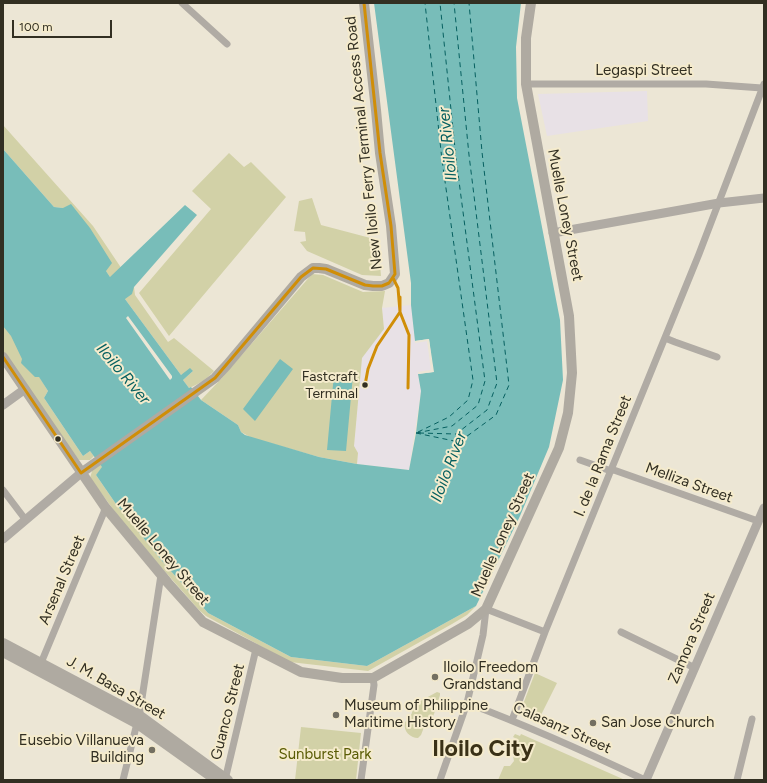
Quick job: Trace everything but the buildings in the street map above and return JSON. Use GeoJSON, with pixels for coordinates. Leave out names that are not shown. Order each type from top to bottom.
{"type":"FeatureCollection","features":[{"type":"Feature","properties":{"kind":"main road","name":"New Iloilo Ferry Terminal Access Road"},"geometry":{"type":"LineString","coordinates":[[81,473],[214,378],[227,365],[307,271],[313,268],[326,269],[365,285],[373,286],[382,286],[389,283],[393,278],[395,274],[394,255],[380,153],[364,3]]}},
{"type":"Feature","properties":{"kind":"main road","name":"Muelle Loney Street"},"geometry":{"type":"LineString","coordinates":[[3,357],[105,507],[161,575],[203,622],[302,672],[342,678],[373,678],[468,624],[486,609],[559,448],[568,413],[572,373],[569,316],[526,84],[526,38],[531,3]]}},
{"type":"Feature","properties":{"kind":"main road","name":"J. M. Basa Street"},"geometry":{"type":"LineString","coordinates":[[3,643],[138,719],[223,780]]}},
{"type":"Feature","properties":{"kind":"main road","name":"J. M. Basa Street"},"geometry":{"type":"LineString","coordinates":[[3,652],[138,719]]}},
{"type":"Feature","properties":{"kind":"street"},"geometry":{"type":"LineString","coordinates":[[182,3],[227,44]]}},
{"type":"Feature","properties":{"kind":"street","name":"Legaspi Street"},"geometry":{"type":"LineString","coordinates":[[526,84],[706,84],[763,86],[719,203]]}},
{"type":"Feature","properties":{"kind":"street"},"geometry":{"type":"LineString","coordinates":[[553,233],[719,203],[764,198]]}},
{"type":"Feature","properties":{"kind":"street","name":"I. de la Rama Street"},"geometry":{"type":"LineString","coordinates":[[512,720],[545,632],[719,203]]}},
{"type":"Feature","properties":{"kind":"street"},"geometry":{"type":"LineString","coordinates":[[665,338],[717,357]]}},
{"type":"Feature","properties":{"kind":"street"},"geometry":{"type":"LineString","coordinates":[[3,405],[25,389]]}},
{"type":"Feature","properties":{"kind":"street","name":"Melliza Street"},"geometry":{"type":"LineString","coordinates":[[580,460],[758,521]]}},
{"type":"Feature","properties":{"kind":"street"},"geometry":{"type":"LineString","coordinates":[[3,539],[81,473]]}},
{"type":"Feature","properties":{"kind":"street"},"geometry":{"type":"LineString","coordinates":[[3,490],[25,519]]}},
{"type":"Feature","properties":{"kind":"street","name":"Arsenal Street"},"geometry":{"type":"LineString","coordinates":[[41,664],[105,507]]}},
{"type":"Feature","properties":{"kind":"street","name":"Zamora Street"},"geometry":{"type":"LineString","coordinates":[[646,780],[764,508]]}},
{"type":"Feature","properties":{"kind":"street"},"geometry":{"type":"LineString","coordinates":[[123,780],[138,719],[161,575]]}},
{"type":"Feature","properties":{"kind":"street"},"geometry":{"type":"LineString","coordinates":[[440,780],[467,703],[482,635],[486,609],[545,632]]}},
{"type":"Feature","properties":{"kind":"street"},"geometry":{"type":"LineString","coordinates":[[621,632],[695,668]]}},
{"type":"Feature","properties":{"kind":"street","name":"Guanco Street"},"geometry":{"type":"LineString","coordinates":[[223,780],[256,650]]}},
{"type":"Feature","properties":{"kind":"street"},"geometry":{"type":"LineString","coordinates":[[361,780],[374,685],[373,678]]}},
{"type":"Feature","properties":{"kind":"street","name":"Calasanz Street"},"geometry":{"type":"LineString","coordinates":[[467,703],[512,720],[646,780]]}},
{"type":"Feature","properties":{"kind":"street"},"geometry":{"type":"LineString","coordinates":[[737,780],[752,719]]}},
{"type":"Feature","properties":{"kind":"shaded area"},"geometry":{"type":"Polygon","coordinates":[[[647,91],[648,121],[547,136],[538,94],[647,91]]]}},
{"type":"Feature","properties":{"kind":"shaded area"},"geometry":{"type":"Polygon","coordinates":[[[411,305],[415,341],[429,339],[434,372],[418,374],[421,391],[409,470],[357,464],[358,453],[354,446],[362,357],[384,329],[382,308],[411,305]]]}},
{"type":"Feature","properties":{"kind":"green space"},"geometry":{"type":"Polygon","coordinates":[[[3,125],[93,226],[134,287],[135,295],[168,342],[174,338],[214,371],[206,379],[189,388],[183,380],[193,371],[181,375],[125,299],[63,208],[54,207],[3,149],[3,125]]]}},
{"type":"Feature","properties":{"kind":"green space"},"geometry":{"type":"Polygon","coordinates":[[[229,153],[244,167],[251,162],[286,197],[169,336],[139,293],[211,209],[192,191],[229,153]]]}},
{"type":"Feature","properties":{"kind":"green space"},"geometry":{"type":"Polygon","coordinates":[[[312,198],[321,225],[378,240],[381,276],[362,275],[307,251],[300,242],[306,241],[305,232],[294,231],[299,201],[312,198]]]}},
{"type":"Feature","properties":{"kind":"green space"},"geometry":{"type":"Polygon","coordinates":[[[312,274],[323,275],[363,292],[385,291],[382,308],[384,329],[362,358],[354,446],[358,453],[357,464],[319,457],[252,438],[241,432],[238,425],[201,400],[312,274]]]}},
{"type":"Feature","properties":{"kind":"green space"},"geometry":{"type":"Polygon","coordinates":[[[3,318],[48,391],[44,398],[83,456],[90,451],[94,456],[90,460],[79,460],[34,399],[3,352],[3,318]]]}},
{"type":"Feature","properties":{"kind":"green space"},"geometry":{"type":"Polygon","coordinates":[[[100,464],[103,468],[96,475],[116,504],[162,561],[208,613],[291,657],[367,666],[476,606],[467,615],[368,671],[290,662],[206,616],[199,610],[130,532],[90,478],[93,468],[100,464]]]}},
{"type":"Feature","properties":{"kind":"green space"},"geometry":{"type":"Polygon","coordinates":[[[535,673],[557,683],[539,719],[520,712],[535,673]]]}},
{"type":"Feature","properties":{"kind":"green space"},"geometry":{"type":"Polygon","coordinates":[[[437,692],[440,693],[440,695],[434,714],[432,718],[426,722],[421,735],[418,738],[415,738],[405,729],[406,722],[412,714],[413,705],[437,692]]]}},
{"type":"Feature","properties":{"kind":"green space","name":"Sunburst Park"},"geometry":{"type":"Polygon","coordinates":[[[301,727],[361,733],[356,780],[295,780],[301,727]]]}},
{"type":"Feature","properties":{"kind":"green space"},"geometry":{"type":"Polygon","coordinates":[[[515,734],[520,736],[521,734],[625,780],[498,780],[504,766],[510,766],[514,761],[513,756],[519,740],[513,737],[515,734]]]}},
{"type":"Feature","properties":{"kind":"water","name":"Iloilo River"},"geometry":{"type":"Polygon","coordinates":[[[374,3],[521,3],[516,47],[517,98],[560,320],[563,380],[549,447],[520,516],[476,606],[367,666],[291,657],[208,613],[162,561],[116,504],[96,475],[102,467],[90,451],[83,456],[44,398],[48,391],[39,377],[35,377],[21,363],[22,359],[11,336],[3,326],[3,149],[54,207],[63,208],[71,204],[90,228],[112,263],[106,271],[110,277],[185,205],[197,215],[134,287],[132,294],[125,299],[181,375],[190,368],[193,371],[183,380],[189,388],[191,387],[201,400],[238,425],[241,432],[245,435],[319,457],[357,464],[409,470],[416,433],[421,391],[418,374],[433,372],[429,339],[415,341],[411,305],[411,283],[374,3]]]}},
{"type":"Feature","properties":{"kind":"water"},"geometry":{"type":"Polygon","coordinates":[[[280,359],[293,369],[255,421],[243,409],[280,359]]]}},
{"type":"Feature","properties":{"kind":"water"},"geometry":{"type":"Polygon","coordinates":[[[334,374],[353,375],[346,451],[327,450],[334,374]]]}},
{"type":"Feature","properties":{"kind":"pier"},"geometry":{"type":"Polygon","coordinates":[[[128,316],[172,376],[170,380],[126,318],[128,316]]]}},
{"type":"Feature","properties":{"kind":"pier"},"geometry":{"type":"Polygon","coordinates":[[[429,339],[434,372],[418,374],[418,372],[431,370],[427,341],[415,343],[415,341],[429,339]]]}},
{"type":"Feature","properties":{"kind":"ferry route"},"geometry":{"type":"LineString","coordinates":[[418,432],[449,417],[468,400],[473,380],[442,160],[425,3]]}},
{"type":"Feature","properties":{"kind":"ferry route"},"geometry":{"type":"LineString","coordinates":[[416,433],[452,426],[478,405],[485,381],[456,158],[440,3]]}},
{"type":"Feature","properties":{"kind":"ferry route"},"geometry":{"type":"LineString","coordinates":[[419,433],[456,434],[487,410],[497,383],[469,155],[454,3]]}},
{"type":"Feature","properties":{"kind":"ferry route"},"geometry":{"type":"LineString","coordinates":[[416,433],[459,442],[496,415],[509,385],[482,152],[469,3]]}},
{"type":"Feature","properties":{"kind":"transit line"},"geometry":{"type":"LineString","coordinates":[[3,357],[81,473],[215,378],[301,277],[313,268],[326,269],[365,285],[382,286],[389,283],[395,274],[391,226],[380,153],[364,3]]}},
{"type":"Feature","properties":{"kind":"transit line"},"geometry":{"type":"LineString","coordinates":[[365,385],[368,369],[377,346],[400,312],[398,288],[393,278]]}},
{"type":"Feature","properties":{"kind":"transit line"},"geometry":{"type":"LineString","coordinates":[[400,297],[400,312],[409,335],[408,388]]}},
{"type":"Feature","properties":{"kind":"place","name":"Fastcraft Terminal"},"geometry":{"type":"Point","coordinates":[365,385]}},
{"type":"Feature","properties":{"kind":"place","name":"Iloilo Freedom Grandstand"},"geometry":{"type":"Point","coordinates":[435,677]}},
{"type":"Feature","properties":{"kind":"place","name":"Museum of Philippine Maritime History"},"geometry":{"type":"Point","coordinates":[336,715]}},
{"type":"Feature","properties":{"kind":"place","name":"San Jose Church"},"geometry":{"type":"Point","coordinates":[593,723]}},
{"type":"Feature","properties":{"kind":"place","name":"Eusebio Villanueva Building"},"geometry":{"type":"Point","coordinates":[152,750]}},
{"type":"Feature","properties":{"kind":"district","name":"Iloilo City"},"geometry":{"type":"Point","coordinates":[483,749]}}]}
